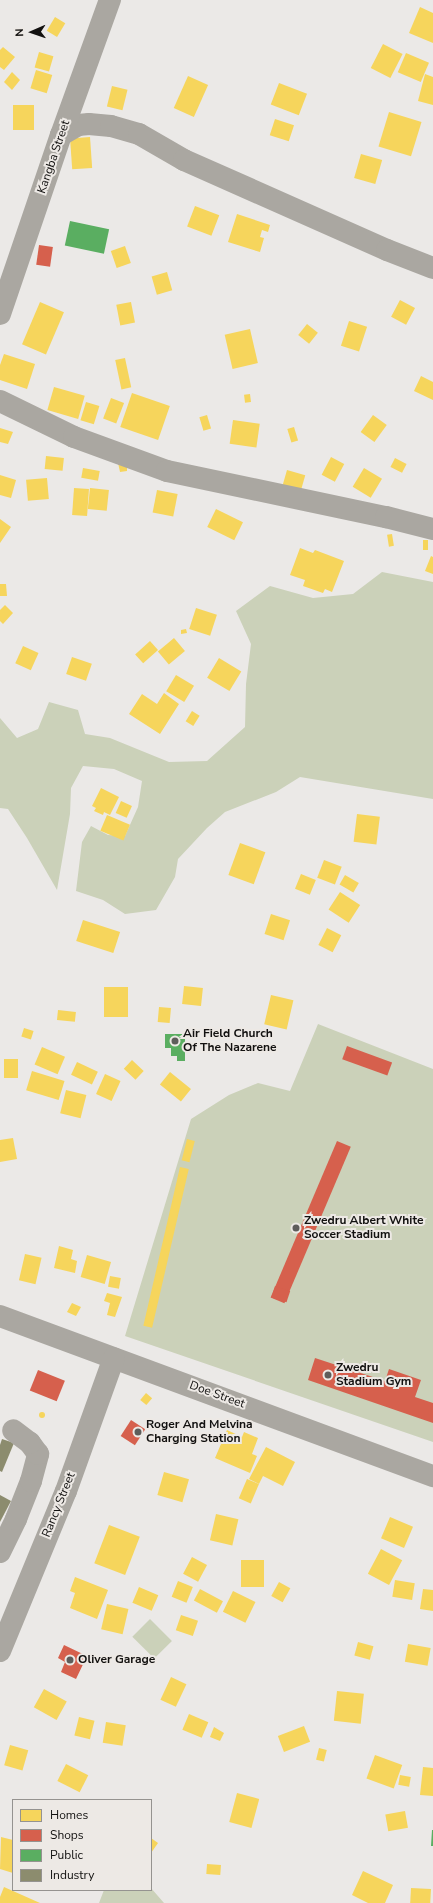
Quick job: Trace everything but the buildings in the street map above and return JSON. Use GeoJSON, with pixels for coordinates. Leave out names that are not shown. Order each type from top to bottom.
{"type":"FeatureCollection","features":[{"type":"Feature","properties":{"kind":"street","name":"Kangba Street"},"geometry":{"type":"LineString","coordinates":[[0,314],[61,135],[110,0]]}},
{"type":"Feature","properties":{"kind":"street"},"geometry":{"type":"LineString","coordinates":[[61,135],[78,125],[89,124],[111,126],[139,134],[184,160],[387,250],[433,268]]}},
{"type":"Feature","properties":{"kind":"street"},"geometry":{"type":"LineString","coordinates":[[0,401],[74,437],[167,471],[386,517],[433,529]]}},
{"type":"Feature","properties":{"kind":"street","name":"Doe Street"},"geometry":{"type":"LineString","coordinates":[[0,1316],[433,1476]]}},
{"type":"Feature","properties":{"kind":"street","name":"Rancy Street"},"geometry":{"type":"LineString","coordinates":[[2,1637],[66,1490],[114,1358]]}},
{"type":"Feature","properties":{"kind":"street"},"geometry":{"type":"LineString","coordinates":[[0,1552],[28,1488],[38,1454],[30,1444],[12,1430]]}},
{"type":"Feature","properties":{"kind":"green space"},"geometry":{"type":"Polygon","coordinates":[[[382,572],[433,582],[433,799],[300,777],[276,792],[225,812],[207,828],[178,859],[175,877],[156,910],[125,914],[103,900],[76,891],[82,842],[91,826],[108,835],[125,836],[138,807],[142,781],[114,769],[83,766],[71,788],[70,814],[57,890],[27,838],[8,809],[0,808],[0,718],[17,738],[38,729],[49,702],[78,710],[85,734],[110,738],[169,762],[207,761],[245,727],[246,684],[251,644],[236,611],[270,586],[313,598],[353,594],[382,572]]]}},
{"type":"Feature","properties":{"kind":"green space","name":"Zwedru Albert White Soccer Stadium"},"geometry":{"type":"Polygon","coordinates":[[[318,1024],[433,1069],[433,1442],[125,1336],[191,1119],[229,1095],[258,1083],[290,1091],[318,1024]]]}},
{"type":"Feature","properties":{"kind":"green space"},"geometry":{"type":"Polygon","coordinates":[[[150,1619],[172,1641],[154,1659],[132,1637],[150,1619]]]}},
{"type":"Feature","properties":{"kind":"green space"},"geometry":{"type":"Polygon","coordinates":[[[152,1889],[164,1903],[99,1903],[104,1891],[152,1891],[152,1889]]]}},
{"type":"Feature","properties":{"kind":"place","name":"Air Field Church Of The Nazarene"},"geometry":{"type":"Point","coordinates":[175,1041]}},
{"type":"Feature","properties":{"kind":"place","name":"Zwedru Albert White Soccer Stadium"},"geometry":{"type":"Point","coordinates":[296,1228]}},
{"type":"Feature","properties":{"kind":"place","name":"Zwedru Stadium Gym"},"geometry":{"type":"Point","coordinates":[328,1375]}},
{"type":"Feature","properties":{"kind":"place","name":"Roger And Melvina Charging Station"},"geometry":{"type":"Point","coordinates":[138,1432]}},
{"type":"Feature","properties":{"kind":"place","name":"Oliver Garage"},"geometry":{"type":"Point","coordinates":[70,1660]}}]}
